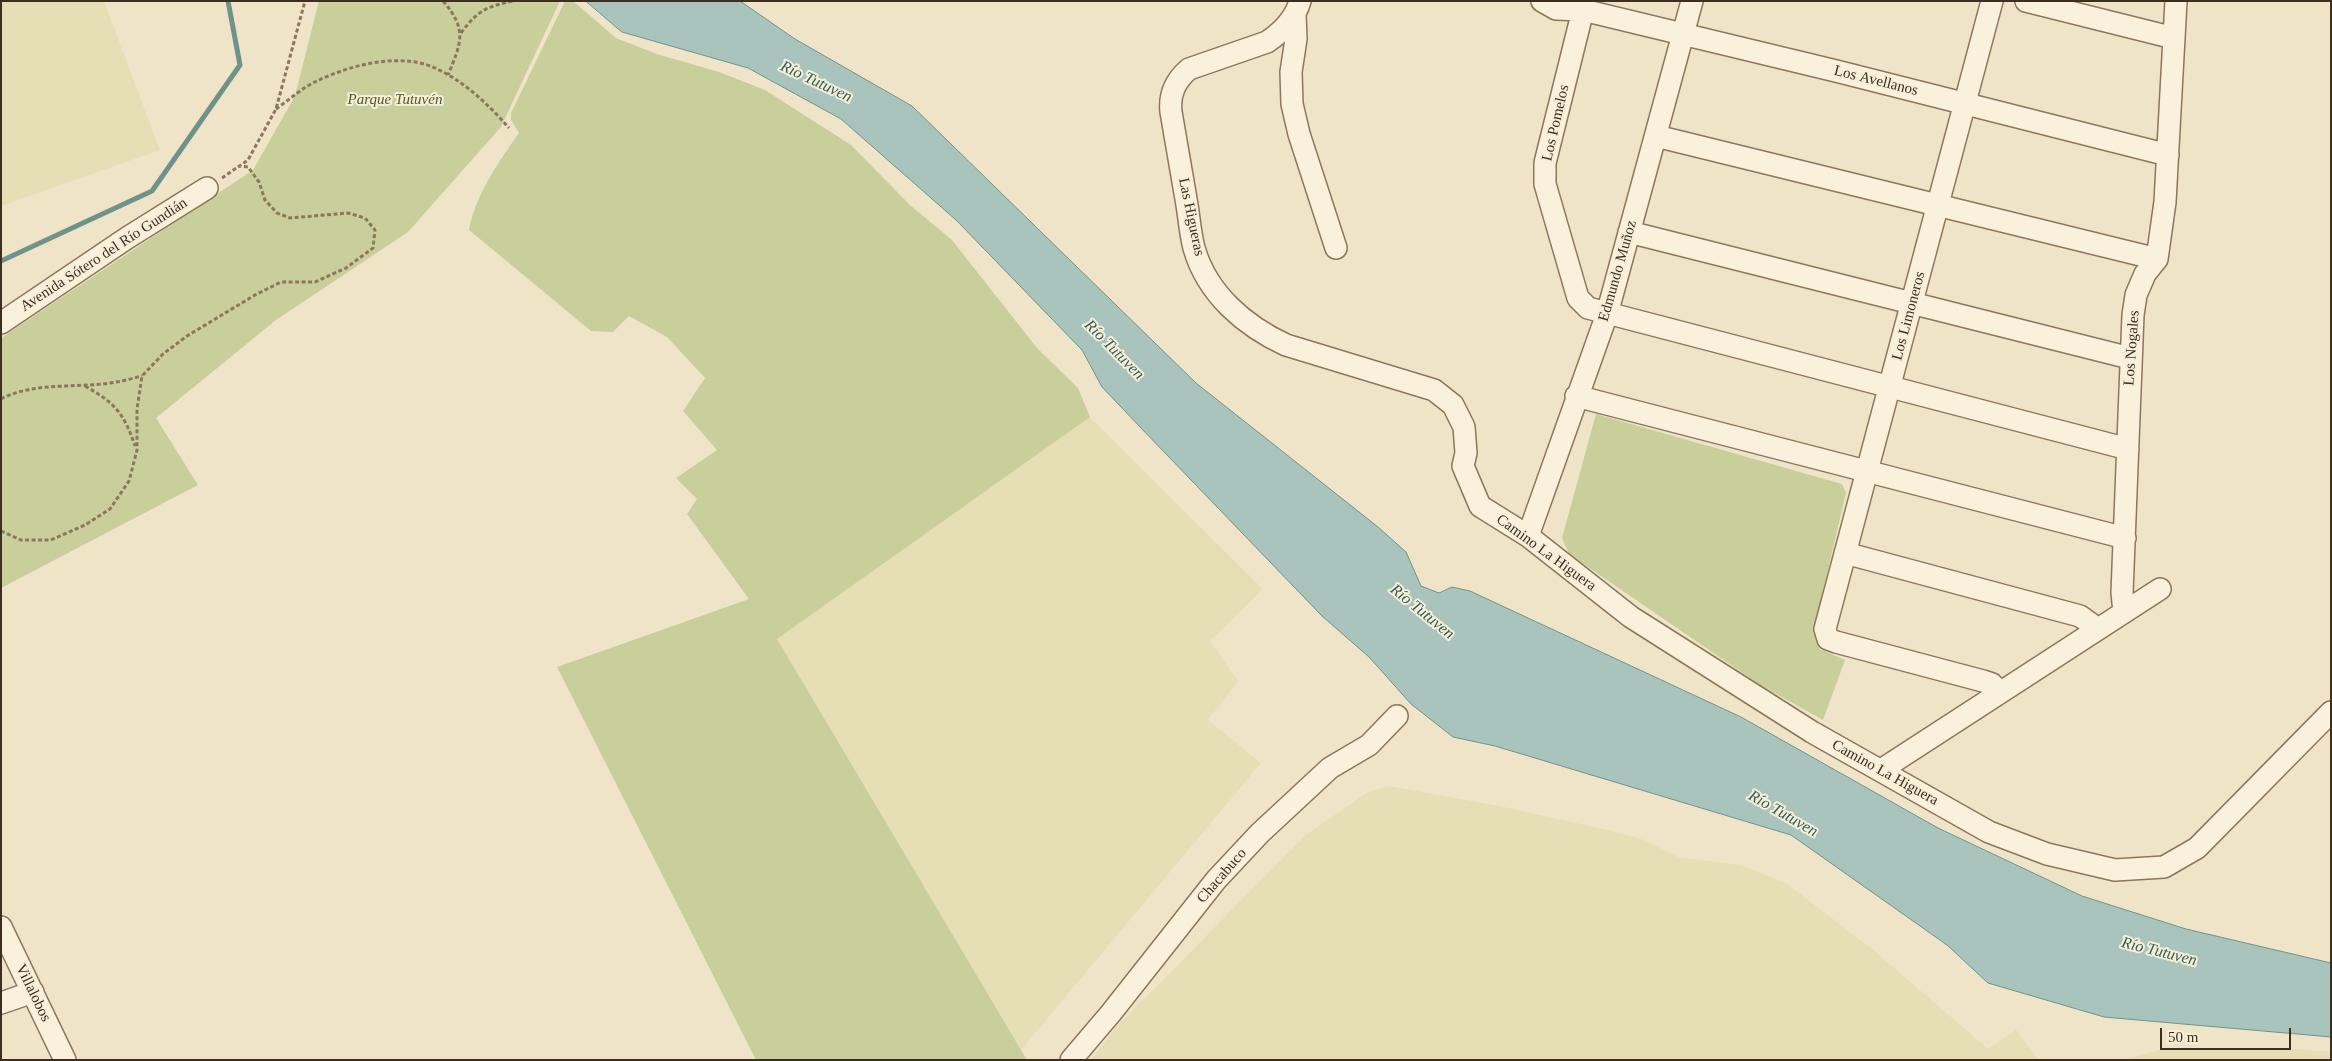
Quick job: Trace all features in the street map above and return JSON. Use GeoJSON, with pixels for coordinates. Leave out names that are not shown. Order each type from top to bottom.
{"type":"FeatureCollection","features":[{"type":"Feature","properties":{"kind":"street","name":"Los Avellanos"},"geometry":{"type":"LineString","coordinates":[[1542,1],[1556,9],[1579,4],[1683,35],[1966,103],[2168,155]]}},
{"type":"Feature","properties":{"kind":"street","name":"Edmundo Muñoz"},"geometry":{"type":"LineString","coordinates":[[1528,536],[1576,396],[1607,314],[1692,1]]}},
{"type":"Feature","properties":{"kind":"street","name":"Los Limoneros"},"geometry":{"type":"LineString","coordinates":[[1992,1],[1825,629],[1828,639],[1836,642],[1983,680],[1992,684],[1999,693]]}},
{"type":"Feature","properties":{"kind":"street"},"geometry":{"type":"LineString","coordinates":[[2026,1],[2174,38]]}},
{"type":"Feature","properties":{"kind":"street","name":"Los Nogales"},"geometry":{"type":"LineString","coordinates":[[2124,612],[2122,593],[2133,315],[2136,295],[2146,274],[2157,259],[2165,202],[2176,1]]}},
{"type":"Feature","properties":{"kind":"street","name":"Los Pomelos"},"geometry":{"type":"LineString","coordinates":[[1579,4],[1545,163],[1545,184],[1578,298],[1588,308],[2128,449]]}},
{"type":"Feature","properties":{"kind":"street"},"geometry":{"type":"LineString","coordinates":[[1298,8],[1291,72],[1292,104],[1299,134],[1336,248]]}},
{"type":"Feature","properties":{"kind":"street","name":"Las Higueras"},"geometry":{"type":"LineString","coordinates":[[1298,8],[1282,31],[1267,42],[1189,69],[1176,84],[1170,102],[1171,112],[1194,248],[1200,264],[1217,293],[1228,306],[1255,329],[1286,345],[1423,385],[1444,397],[1460,415],[1464,427],[1466,453],[1463,466]]}},
{"type":"Feature","properties":{"kind":"street"},"geometry":{"type":"LineString","coordinates":[[1656,136],[2157,259]]}},
{"type":"Feature","properties":{"kind":"street","name":"Avenida Sótero del Río Gundián"},"geometry":{"type":"LineString","coordinates":[[1,323],[127,238],[207,188]]}},
{"type":"Feature","properties":{"kind":"street"},"geometry":{"type":"LineString","coordinates":[[1629,232],[2130,358]]}},
{"type":"Feature","properties":{"kind":"street"},"geometry":{"type":"LineString","coordinates":[[1576,396],[2125,538]]}},
{"type":"Feature","properties":{"kind":"street","name":"Camino La Higuera"},"geometry":{"type":"LineString","coordinates":[[1463,466],[1480,506],[1528,536],[1631,617],[1812,732],[1989,832],[2047,854],[2115,870],[2164,867],[2197,848],[2331,712]]}},
{"type":"Feature","properties":{"kind":"street"},"geometry":{"type":"LineString","coordinates":[[1845,553],[2080,616],[2098,629]]}},
{"type":"Feature","properties":{"kind":"street"},"geometry":{"type":"LineString","coordinates":[[1881,770],[2160,589]]}},
{"type":"Feature","properties":{"kind":"street","name":"Chacabuco"},"geometry":{"type":"LineString","coordinates":[[1071,1060],[1111,1013],[1216,880],[1260,833],[1330,768],[1369,745],[1397,716]]}},
{"type":"Feature","properties":{"kind":"street","name":"Villalobos"},"geometry":{"type":"LineString","coordinates":[[1,927],[66,1060]]}},
{"type":"Feature","properties":{"kind":"street"},"geometry":{"type":"LineString","coordinates":[[1,1003],[33,992]]}},
{"type":"Feature","properties":{"kind":"path"},"geometry":{"type":"LineString","coordinates":[[207,188],[248,160],[276,109],[305,1]]}},
{"type":"Feature","properties":{"kind":"path"},"geometry":{"type":"LineString","coordinates":[[443,1],[457,19],[461,33],[459,48],[448,76]]}},
{"type":"Feature","properties":{"kind":"path"},"geometry":{"type":"LineString","coordinates":[[461,33],[474,16],[492,6],[513,1]]}},
{"type":"Feature","properties":{"kind":"path"},"geometry":{"type":"LineString","coordinates":[[276,109],[316,81],[374,62],[403,61],[434,67],[494,111],[509,128]]}},
{"type":"Feature","properties":{"kind":"path"},"geometry":{"type":"LineString","coordinates":[[1,399],[46,388],[115,383],[142,376],[163,354],[187,336],[281,282],[315,282],[346,268],[373,248],[375,230],[365,218],[348,213],[290,218],[276,213],[265,200],[259,182],[248,167],[239,166]]}},
{"type":"Feature","properties":{"kind":"path"},"geometry":{"type":"LineString","coordinates":[[1,531],[22,540],[51,540],[85,525],[110,509],[129,480],[137,450],[137,409],[142,376]]}},
{"type":"Feature","properties":{"kind":"path"},"geometry":{"type":"LineString","coordinates":[[85,385],[106,398],[120,410],[137,450]]}},
{"type":"Feature","properties":{"kind":"shaded area"},"geometry":{"type":"Polygon","coordinates":[[[1,1],[104,1],[160,150],[1,206],[1,1]]]}},
{"type":"Feature","properties":{"kind":"shaded area"},"geometry":{"type":"Polygon","coordinates":[[[1090,417],[1263,589],[1210,641],[1238,681],[1208,720],[1261,763],[1021,1050],[776,639],[1090,417]]]}},
{"type":"Feature","properties":{"kind":"shaded area"},"geometry":{"type":"Polygon","coordinates":[[[1389,786],[1499,806],[1608,830],[1644,840],[1678,857],[1740,865],[1786,883],[1877,953],[1988,1049],[2016,1030],[2039,1060],[1091,1060],[1117,1026],[1307,834],[1368,792],[1389,786]]]}},
{"type":"Feature","properties":{"kind":"shaded area"},"geometry":{"type":"Polygon","coordinates":[[[2282,1048],[2331,1052],[2331,1060],[2122,1060],[2163,1049],[2282,1048]]]}},
{"type":"Feature","properties":{"kind":"green space","name":"Parque Tutuvén"},"geometry":{"type":"Polygon","coordinates":[[[319,1],[560,1],[501,127],[408,232],[276,320],[156,418],[198,485],[1,588],[1,338],[253,170],[295,96],[319,1]]]}},
{"type":"Feature","properties":{"kind":"green space"},"geometry":{"type":"Polygon","coordinates":[[[565,1],[573,1],[616,38],[657,54],[719,72],[765,90],[851,145],[910,205],[952,240],[1037,348],[1078,388],[1090,417],[777,639],[1027,1060],[756,1060],[557,667],[749,599],[687,514],[697,499],[676,478],[717,450],[683,411],[705,378],[667,337],[629,316],[613,332],[591,331],[469,230],[482,192],[519,133],[511,120],[511,113],[565,1]]]}},
{"type":"Feature","properties":{"kind":"green space"},"geometry":{"type":"Polygon","coordinates":[[[1596,414],[1842,484],[1846,493],[1814,629],[1820,649],[1845,660],[1823,720],[1760,685],[1569,554],[1562,538],[1596,414]]]}},
{"type":"Feature","properties":{"kind":"water","name":"Río Tutuven"},"geometry":{"type":"Polygon","coordinates":[[[586,1],[740,1],[795,39],[912,106],[1196,383],[1378,527],[1406,552],[1421,586],[1439,593],[1452,587],[1470,591],[1741,717],[1938,828],[2082,896],[2186,929],[2331,963],[2331,1037],[2104,1017],[1988,983],[1947,945],[1791,835],[1495,746],[1453,737],[1411,704],[1369,657],[1322,616],[1141,428],[1102,387],[1082,350],[956,220],[841,119],[748,68],[622,32],[586,1]]]}},
{"type":"Feature","properties":{"kind":"waterway"},"geometry":{"type":"LineString","coordinates":[[1,261],[152,191],[240,65],[228,1]]}}]}
